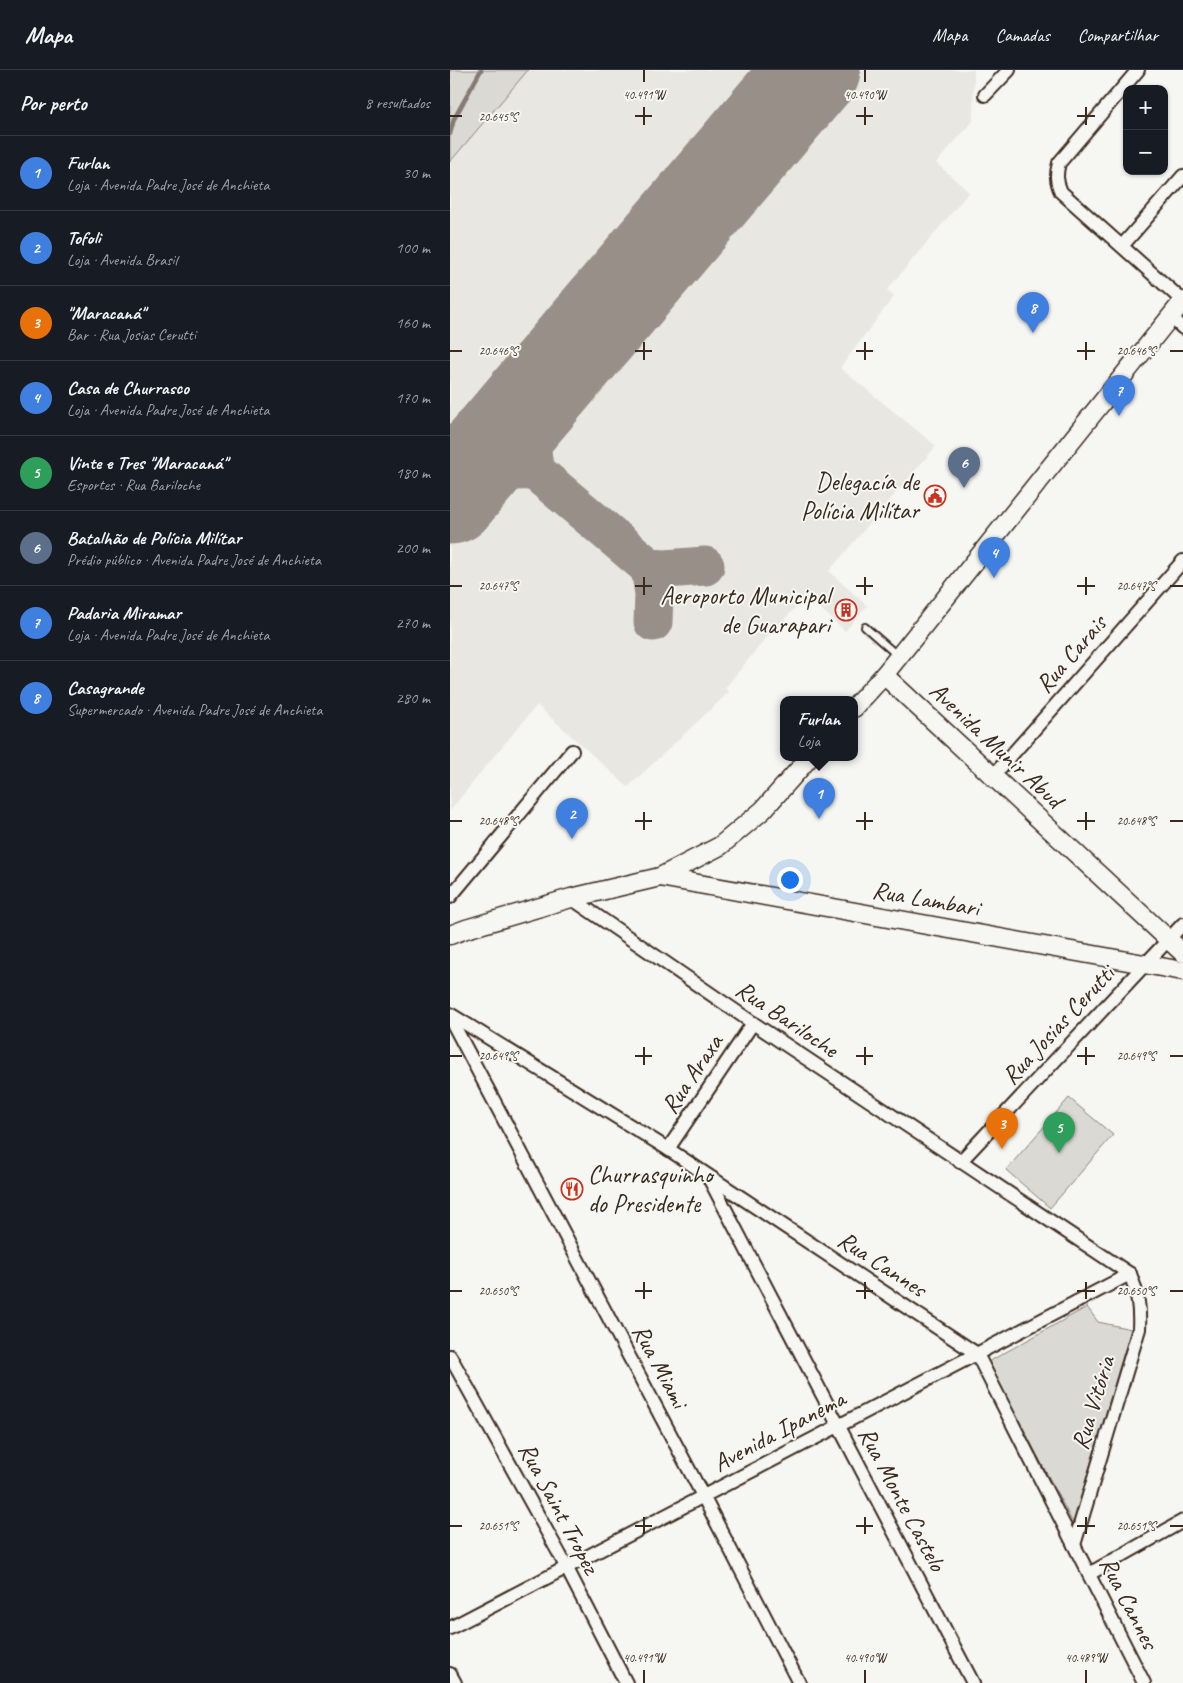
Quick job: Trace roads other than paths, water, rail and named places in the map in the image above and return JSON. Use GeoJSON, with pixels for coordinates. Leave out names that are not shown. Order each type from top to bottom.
{"type":"FeatureCollection","features":[{"type":"Feature","properties":{"kind":"street"},"geometry":{"type":"LineString","coordinates":[[985,95],[1009,70]]}},
{"type":"Feature","properties":{"kind":"street"},"geometry":{"type":"LineString","coordinates":[[858,704],[884,676],[1177,322],[1183,301],[1061,192],[1057,182],[1056,174],[1059,163],[1138,70]]}},
{"type":"Feature","properties":{"kind":"street"},"geometry":{"type":"LineString","coordinates":[[1122,246],[1183,176]]}},
{"type":"Feature","properties":{"kind":"street","name":"Rua Carais"},"geometry":{"type":"LineString","coordinates":[[993,776],[1183,561]]}},
{"type":"Feature","properties":{"kind":"street","name":"Avenida Munir Abud"},"geometry":{"type":"LineString","coordinates":[[884,676],[1183,953]]}},
{"type":"Feature","properties":{"kind":"street"},"geometry":{"type":"LineString","coordinates":[[450,897],[572,751]]}},
{"type":"Feature","properties":{"kind":"street"},"geometry":{"type":"LineString","coordinates":[[450,936],[466,929],[571,898],[660,877],[720,846],[763,810],[806,761]]}},
{"type":"Feature","properties":{"kind":"street","name":"Rua Lambari"},"geometry":{"type":"LineString","coordinates":[[660,877],[1183,971]]}},
{"type":"Feature","properties":{"kind":"street","name":"Rua Bariloche"},"geometry":{"type":"LineString","coordinates":[[571,898],[960,1162],[1130,1274]]}},
{"type":"Feature","properties":{"kind":"street","name":"Rua Josias Cerutti"},"geometry":{"type":"LineString","coordinates":[[960,1162],[1183,924]]}},
{"type":"Feature","properties":{"kind":"street","name":"Rua Cannes"},"geometry":{"type":"LineString","coordinates":[[450,1016],[668,1150],[976,1354],[1144,1683]]}},
{"type":"Feature","properties":{"kind":"street","name":"Rua Miami"},"geometry":{"type":"LineString","coordinates":[[450,1016],[703,1496],[799,1683]]}},
{"type":"Feature","properties":{"kind":"street","name":"Rua Araxa"},"geometry":{"type":"LineString","coordinates":[[668,1150],[754,1023]]}},
{"type":"Feature","properties":{"kind":"street","name":"Rua Monte Castelo"},"geometry":{"type":"LineString","coordinates":[[707,1176],[973,1683]]}},
{"type":"Feature","properties":{"kind":"street","name":"Avenida Ipanema"},"geometry":{"type":"LineString","coordinates":[[450,1628],[1130,1274]]}},
{"type":"Feature","properties":{"kind":"street","name":"Rua Vitória"},"geometry":{"type":"LineString","coordinates":[[1074,1545],[1139,1329],[1140,1311],[1138,1295],[1130,1274]]}},
{"type":"Feature","properties":{"kind":"street","name":"Rua Saint Tropez"},"geometry":{"type":"LineString","coordinates":[[450,1356],[566,1568],[626,1683]]}},
{"type":"Feature","properties":{"kind":"street"},"geometry":{"type":"LineString","coordinates":[[1089,1574],[1183,1521]]}},
{"type":"Feature","properties":{"kind":"street"},"geometry":{"type":"LineString","coordinates":[[450,1674],[455,1683]]}},
{"type":"Feature","properties":{"kind":"lane"},"geometry":{"type":"LineString","coordinates":[[865,627],[899,657]]}},
{"type":"Feature","properties":{"kind":"waterway"},"geometry":{"type":"LineString","coordinates":[[450,134],[454,119],[481,70]]}},
{"type":"Feature","properties":{"kind":"place","name":"Casagrande"},"geometry":{"type":"Point","coordinates":[1033,333]}},
{"type":"Feature","properties":{"kind":"place","name":"Padaria Miramar"},"geometry":{"type":"Point","coordinates":[1119,416]}},
{"type":"Feature","properties":{"kind":"place","name":"Batalhão de Polícia Milítar"},"geometry":{"type":"Point","coordinates":[964,488]}},
{"type":"Feature","properties":{"kind":"place","name":"Delegacía de Polícia Milítar"},"geometry":{"type":"Point","coordinates":[935,496]}},
{"type":"Feature","properties":{"kind":"place","name":"Casa de Churrasco"},"geometry":{"type":"Point","coordinates":[994,578]}},
{"type":"Feature","properties":{"kind":"place","name":"Aeroporto Municipal de Guarapari"},"geometry":{"type":"Point","coordinates":[846,610]}},
{"type":"Feature","properties":{"kind":"place","name":"Furlan"},"geometry":{"type":"Point","coordinates":[819,819]}},
{"type":"Feature","properties":{"kind":"place","name":"Tofoli"},"geometry":{"type":"Point","coordinates":[572,839]}},
{"type":"Feature","properties":{"kind":"place","name":"\"Maracaná\""},"geometry":{"type":"Point","coordinates":[1002,1149]}},
{"type":"Feature","properties":{"kind":"place","name":"Vinte e Tres \"Maracaná\""},"geometry":{"type":"Point","coordinates":[1059,1153]}},
{"type":"Feature","properties":{"kind":"place","name":"Churrasquinho do Presidente"},"geometry":{"type":"Point","coordinates":[572,1189]}}]}
